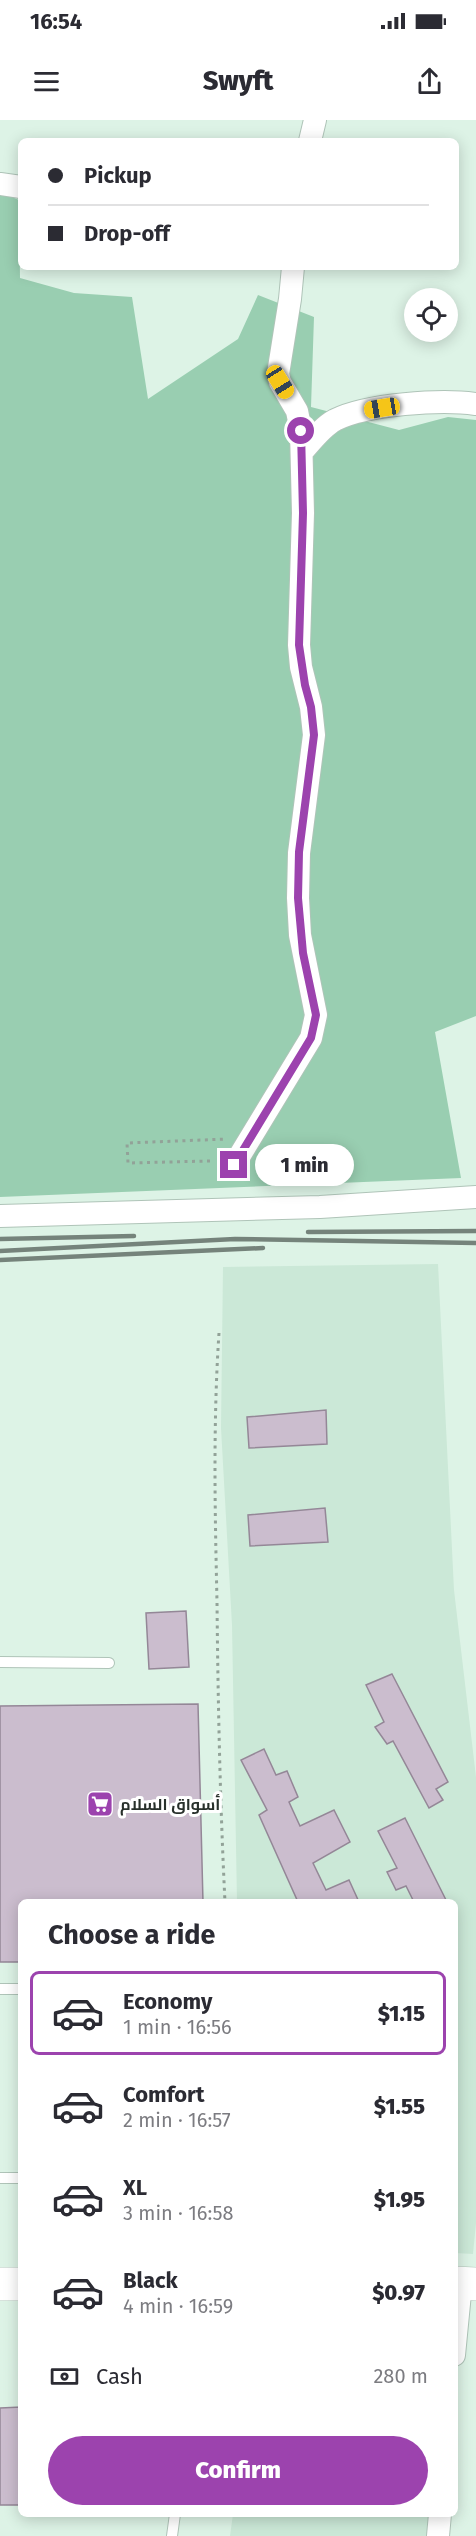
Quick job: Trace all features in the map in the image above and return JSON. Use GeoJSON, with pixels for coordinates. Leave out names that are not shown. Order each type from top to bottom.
{"type":"FeatureCollection","features":[{"type":"Feature","properties":{"kind":"main road"},"geometry":{"type":"LineString","coordinates":[[0,2284],[18,2284]]}},
{"type":"Feature","properties":{"kind":"street"},"geometry":{"type":"LineString","coordinates":[[311,138],[315,120]]}},
{"type":"Feature","properties":{"kind":"street"},"geometry":{"type":"LineString","coordinates":[[0,184],[18,187]]}},
{"type":"Feature","properties":{"kind":"street"},"geometry":{"type":"LineString","coordinates":[[234,1165],[311,1038],[316,1015],[303,953],[298,898],[299,852],[314,735],[299,645],[303,513],[302,452],[297,411],[280,382],[278,374],[290,299],[292,270]]}},
{"type":"Feature","properties":{"kind":"street"},"geometry":{"type":"LineString","coordinates":[[302,452],[332,422],[346,416],[410,405],[459,402],[476,404]]}},
{"type":"Feature","properties":{"kind":"street"},"geometry":{"type":"LineString","coordinates":[[0,1216],[320,1207],[476,1197]]}},
{"type":"Feature","properties":{"kind":"street"},"geometry":{"type":"LineString","coordinates":[[458,2327],[464,2284]]}},
{"type":"Feature","properties":{"kind":"street"},"geometry":{"type":"LineString","coordinates":[[438,2536],[440,2517]]}},
{"type":"Feature","properties":{"kind":"lane"},"geometry":{"type":"LineString","coordinates":[[0,1662],[109,1664]]}},
{"type":"Feature","properties":{"kind":"lane"},"geometry":{"type":"LineString","coordinates":[[0,1989],[18,1989]]}},
{"type":"Feature","properties":{"kind":"lane"},"geometry":{"type":"LineString","coordinates":[[0,2178],[18,2178]]}},
{"type":"Feature","properties":{"kind":"lane"},"geometry":{"type":"LineString","coordinates":[[172,2536],[175,2517]]}},
{"type":"Feature","properties":{"kind":"path"},"geometry":{"type":"LineString","coordinates":[[210,1161],[128,1163],[127,1143],[251,1138]]}},
{"type":"Feature","properties":{"kind":"path"},"geometry":{"type":"LineString","coordinates":[[219,1333],[215,1397],[220,1799],[225,1899]]}},
{"type":"Feature","properties":{"kind":"shaded area"},"geometry":{"type":"Polygon","coordinates":[[[438,1264],[454,1590],[476,1777],[476,2223],[473,2254],[458,2253],[458,1899],[237,1899],[232,1625],[221,1428],[223,1267],[438,1264]]]}},
{"type":"Feature","properties":{"kind":"shaded area"},"geometry":{"type":"Polygon","coordinates":[[[233,2517],[430,2517],[428,2536],[230,2536],[233,2517]]]}},
{"type":"Feature","properties":{"kind":"green space"},"geometry":{"type":"Polygon","coordinates":[[[0,192],[18,200],[20,278],[74,293],[132,297],[148,399],[238,339],[258,295],[314,317],[311,407],[399,430],[448,417],[476,420],[476,1016],[435,1032],[461,1178],[0,1197],[0,192]]]}},
{"type":"Feature","properties":{"kind":"building"},"geometry":{"type":"Polygon","coordinates":[[[326,1410],[327,1444],[249,1448],[247,1417],[326,1410]]]}},
{"type":"Feature","properties":{"kind":"building"},"geometry":{"type":"Polygon","coordinates":[[[325,1508],[328,1542],[250,1546],[248,1515],[325,1508]]]}},
{"type":"Feature","properties":{"kind":"building"},"geometry":{"type":"Polygon","coordinates":[[[186,1611],[189,1667],[149,1669],[146,1613],[186,1611]]]}},
{"type":"Feature","properties":{"kind":"building"},"geometry":{"type":"Polygon","coordinates":[[[392,1674],[448,1782],[436,1789],[443,1800],[429,1808],[393,1741],[387,1744],[375,1727],[384,1722],[366,1685],[392,1674]]]}},
{"type":"Feature","properties":{"kind":"building","name":"أسواق السلام"},"geometry":{"type":"Polygon","coordinates":[[[198,1704],[203,1899],[18,1899],[18,1962],[0,1962],[0,1706],[198,1704]]]}},
{"type":"Feature","properties":{"kind":"building"},"geometry":{"type":"Polygon","coordinates":[[[264,1749],[276,1775],[287,1771],[298,1797],[289,1802],[300,1826],[334,1810],[350,1842],[313,1863],[326,1890],[349,1880],[358,1899],[297,1899],[259,1815],[267,1810],[241,1760],[264,1749]]]}},
{"type":"Feature","properties":{"kind":"building"},"geometry":{"type":"Polygon","coordinates":[[[405,1818],[446,1899],[412,1899],[406,1886],[396,1890],[387,1872],[397,1868],[378,1831],[405,1818]]]}},
{"type":"Feature","properties":{"kind":"building"},"geometry":{"type":"Polygon","coordinates":[[[18,2407],[18,2505],[0,2505],[0,2408],[18,2407]]]}},
{"type":"Feature","properties":{"kind":"railway"},"geometry":{"type":"LineString","coordinates":[[308,1232],[476,1231]]}},
{"type":"Feature","properties":{"kind":"railway"},"geometry":{"type":"LineString","coordinates":[[0,1239],[134,1236]]}},
{"type":"Feature","properties":{"kind":"railway"},"geometry":{"type":"LineString","coordinates":[[0,1251],[235,1239],[476,1243]]}},
{"type":"Feature","properties":{"kind":"railway"},"geometry":{"type":"LineString","coordinates":[[0,1260],[263,1248]]}},
{"type":"Feature","properties":{"kind":"place","name":"أسواق السلام"},"geometry":{"type":"Point","coordinates":[100,1804]}},
{"type":"Feature","properties":{"kind":"route"},"geometry":{"type":"LineString","coordinates":[[234,1165],[311,1038],[316,1015],[300,935],[298,898],[299,852],[314,735],[299,645],[303,513],[301,431]]}}]}
